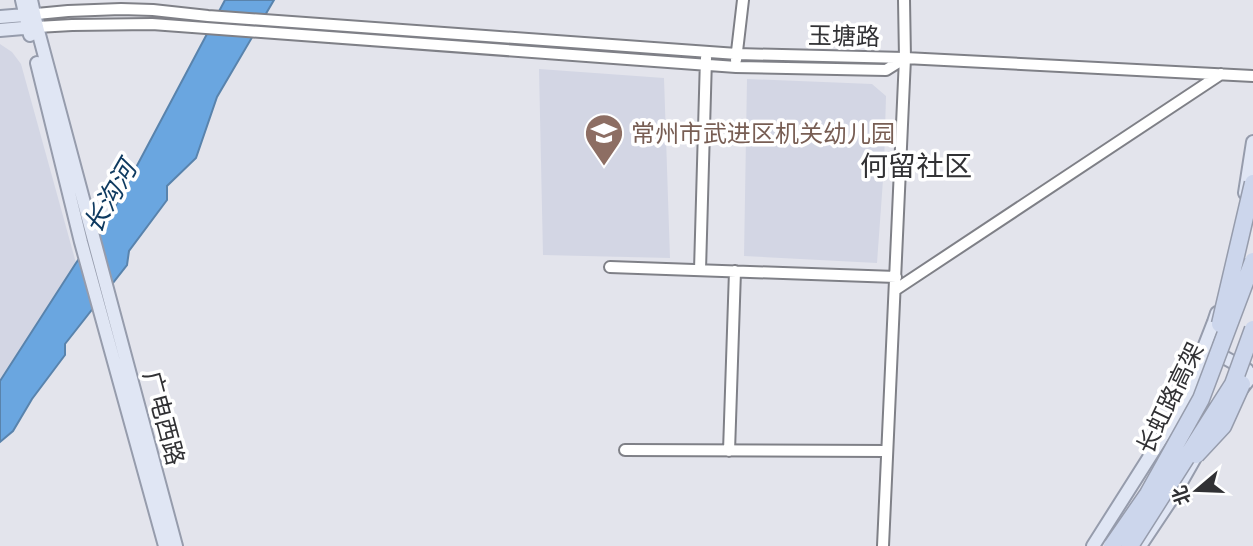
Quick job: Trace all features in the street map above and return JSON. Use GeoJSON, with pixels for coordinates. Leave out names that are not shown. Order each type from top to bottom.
{"type":"FeatureCollection","features":[{"type":"Feature","properties":{"kind":"highway"},"geometry":{"type":"LineString","coordinates":[[1200,399],[1253,183]]}},
{"type":"Feature","properties":{"kind":"highway","name":"长虹路高架"},"geometry":{"type":"LineString","coordinates":[[1112,546],[1148,494],[1200,399],[1253,261]]}},
{"type":"Feature","properties":{"kind":"highway","name":"长虹路高架"},"geometry":{"type":"LineString","coordinates":[[1130,546],[1233,384],[1253,329]]}},
{"type":"Feature","properties":{"kind":"highway"},"geometry":{"type":"LineString","coordinates":[[1171,483],[1223,426],[1251,369]]}},
{"type":"Feature","properties":{"kind":"main road"},"geometry":{"type":"LineString","coordinates":[[22,0],[31,21],[89,230],[105,306]]}},
{"type":"Feature","properties":{"kind":"main road"},"geometry":{"type":"LineString","coordinates":[[31,0],[31,21],[81,242],[105,306]]}},
{"type":"Feature","properties":{"kind":"main road","name":"玉塘路"},"geometry":{"type":"LineString","coordinates":[[0,17],[31,21]]}},
{"type":"Feature","properties":{"kind":"main road","name":"玉塘路"},"geometry":{"type":"LineString","coordinates":[[0,30],[31,21]]}},
{"type":"Feature","properties":{"kind":"main road"},"geometry":{"type":"LineString","coordinates":[[1210,349],[1244,196],[1253,142]]}},
{"type":"Feature","properties":{"kind":"main road"},"geometry":{"type":"LineString","coordinates":[[1093,546],[1179,411],[1210,349],[1226,331],[1253,252]]}},
{"type":"Feature","properties":{"kind":"main road","name":"广电西路"},"geometry":{"type":"LineString","coordinates":[[105,306],[165,546]]}},
{"type":"Feature","properties":{"kind":"main road","name":"广电西路"},"geometry":{"type":"LineString","coordinates":[[105,306],[176,546]]}},
{"type":"Feature","properties":{"kind":"main road"},"geometry":{"type":"LineString","coordinates":[[1140,546],[1251,369],[1253,349],[1226,331],[1213,326]]}},
{"type":"Feature","properties":{"kind":"main road"},"geometry":{"type":"LineString","coordinates":[[1210,349],[1251,369]]}},
{"type":"Feature","properties":{"kind":"street"},"geometry":{"type":"LineString","coordinates":[[736,67],[743,0]]}},
{"type":"Feature","properties":{"kind":"street"},"geometry":{"type":"LineString","coordinates":[[883,546],[905,58],[904,0]]}},
{"type":"Feature","properties":{"kind":"street","name":"玉塘路"},"geometry":{"type":"LineString","coordinates":[[31,21],[138,23],[268,20],[737,54],[905,58]]}},
{"type":"Feature","properties":{"kind":"street","name":"玉塘路"},"geometry":{"type":"LineString","coordinates":[[207,21],[265,32],[736,67],[886,70],[905,58]]}},
{"type":"Feature","properties":{"kind":"street"},"geometry":{"type":"LineString","coordinates":[[701,270],[706,52]]}},
{"type":"Feature","properties":{"kind":"street"},"geometry":{"type":"LineString","coordinates":[[905,58],[1253,76]]}},
{"type":"Feature","properties":{"kind":"street"},"geometry":{"type":"LineString","coordinates":[[895,290],[1222,74]]}},
{"type":"Feature","properties":{"kind":"street"},"geometry":{"type":"LineString","coordinates":[[610,267],[896,277]]}},
{"type":"Feature","properties":{"kind":"street"},"geometry":{"type":"LineString","coordinates":[[729,451],[735,271]]}},
{"type":"Feature","properties":{"kind":"street"},"geometry":{"type":"LineString","coordinates":[[625,450],[887,452]]}},
{"type":"Feature","properties":{"kind":"shaded area"},"geometry":{"type":"Polygon","coordinates":[[[0,44],[12,52],[21,64],[76,263],[0,381],[0,44]]]}},
{"type":"Feature","properties":{"kind":"shaded area","name":"常州市武进区机关幼儿园"},"geometry":{"type":"Polygon","coordinates":[[[539,69],[664,78],[670,258],[543,255],[539,69]]]}},
{"type":"Feature","properties":{"kind":"shaded area"},"geometry":{"type":"Polygon","coordinates":[[[747,79],[872,84],[886,96],[877,263],[744,256],[747,79]]]}},
{"type":"Feature","properties":{"kind":"water"},"geometry":{"type":"Polygon","coordinates":[[[225,0],[274,0],[217,97],[196,158],[167,186],[167,200],[129,251],[127,265],[65,344],[65,355],[32,399],[13,431],[0,442],[0,381],[115,207],[225,0]]]}},
{"type":"Feature","properties":{"kind":"place","name":"常州市武进区机关幼儿园"},"geometry":{"type":"Point","coordinates":[604,167]}},
{"type":"Feature","properties":{"kind":"district","name":"何留社区"},"geometry":{"type":"Point","coordinates":[916,166]}},
{"type":"Feature","properties":{"kind":"water label","name":"长沟河"},"geometry":{"type":"Point","coordinates":[110,197]}}]}
